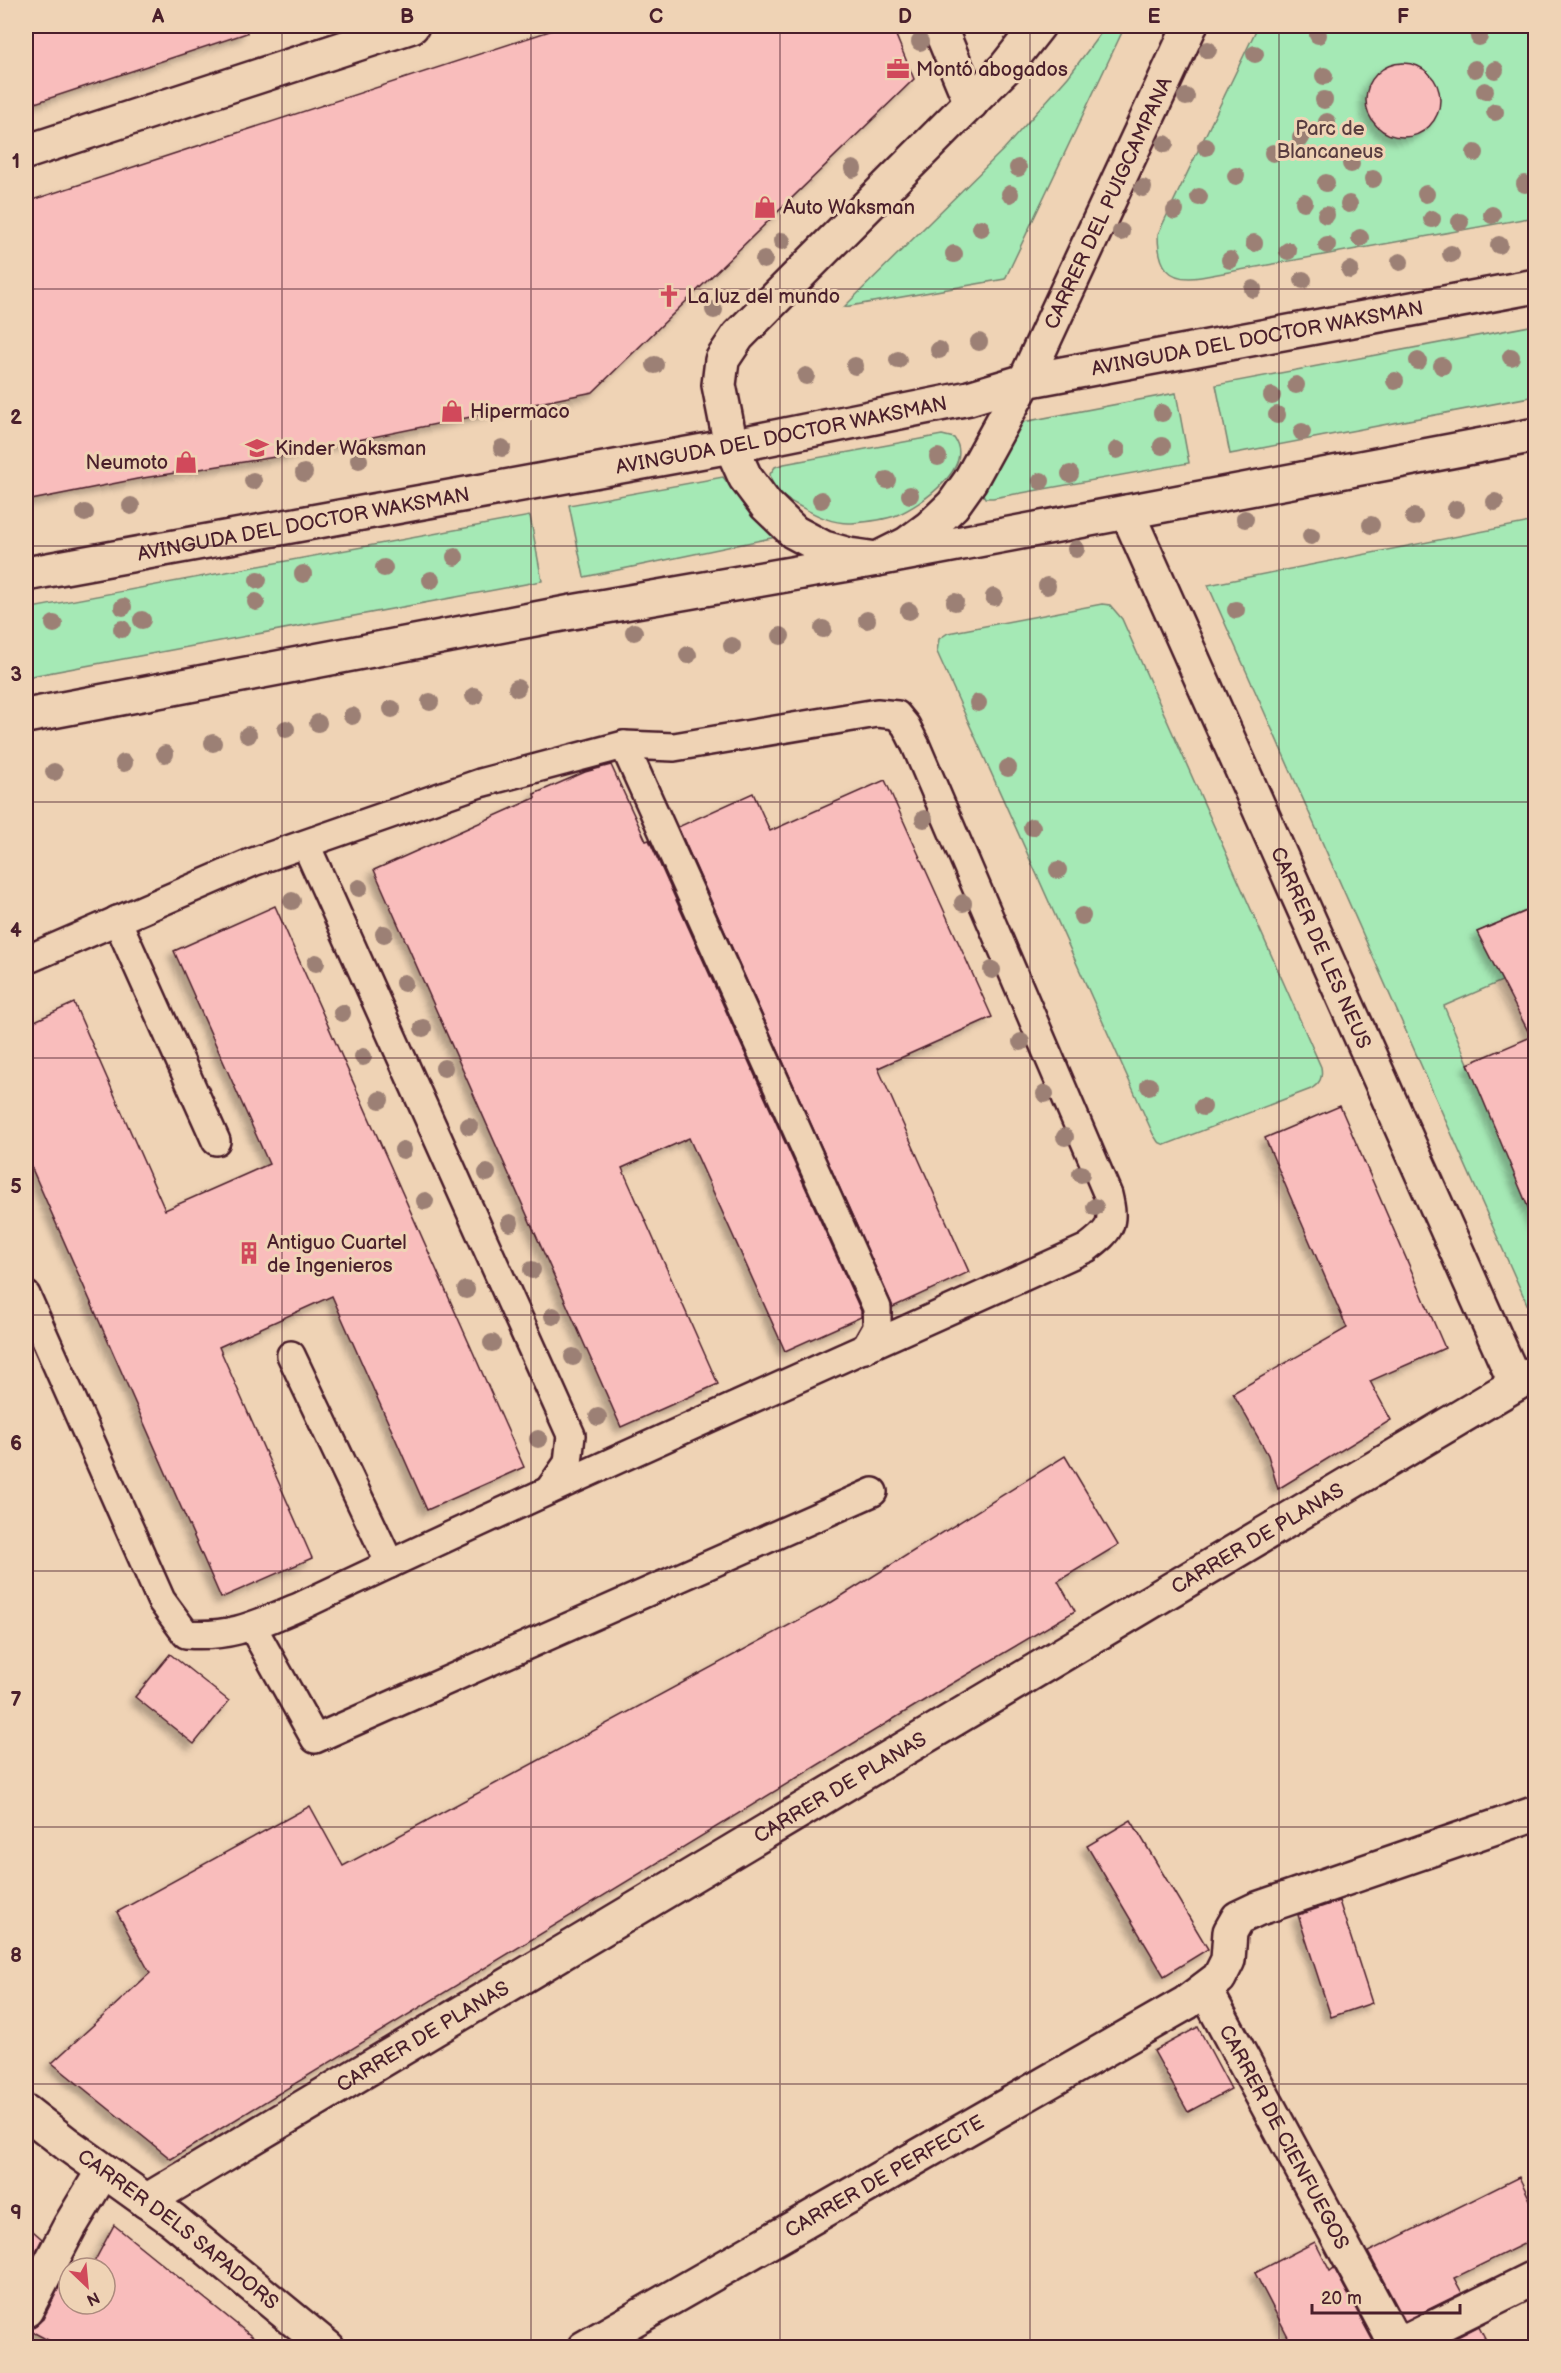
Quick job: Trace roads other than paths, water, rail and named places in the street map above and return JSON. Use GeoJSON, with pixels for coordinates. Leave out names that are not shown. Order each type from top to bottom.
{"type":"FeatureCollection","features":[{"type":"Feature","properties":{"kind":"street"},"geometry":{"type":"LineString","coordinates":[[26,152],[412,26]]}},
{"type":"Feature","properties":{"kind":"street"},"geometry":{"type":"LineString","coordinates":[[939,26],[971,104]]}},
{"type":"Feature","properties":{"kind":"street"},"geometry":{"type":"LineString","coordinates":[[877,559],[824,548],[795,532],[766,505],[745,477],[731,446],[719,385],[723,360],[738,336],[971,104],[1005,68],[1038,26]]}},
{"type":"Feature","properties":{"kind":"street","name":"CARRER DEL PUIGCAMPANA"},"geometry":{"type":"LineString","coordinates":[[877,559],[907,544],[930,527],[953,505],[970,481],[1025,381],[1190,26]]}},
{"type":"Feature","properties":{"kind":"street","name":"AVINGUDA DEL DOCTOR WAKSMAN"},"geometry":{"type":"LineString","coordinates":[[26,574],[731,446],[969,398],[1025,381],[1536,286]]}},
{"type":"Feature","properties":{"kind":"street"},"geometry":{"type":"LineString","coordinates":[[26,716],[572,612],[877,559],[1536,435]]}},
{"type":"Feature","properties":{"kind":"street","name":"CARRER DE LES NEUS"},"geometry":{"type":"LineString","coordinates":[[1127,512],[1526,1378]]}},
{"type":"Feature","properties":{"kind":"street","name":"CARRER DE PLANAS"},"geometry":{"type":"LineString","coordinates":[[146,2201],[1526,1378]]}},
{"type":"Feature","properties":{"kind":"street","name":"CARRER DE PERFECTE"},"geometry":{"type":"LineString","coordinates":[[584,2348],[1196,1996],[1219,1978],[1228,1960],[1230,1932],[1238,1918],[1257,1909],[1536,1813]]}},
{"type":"Feature","properties":{"kind":"street","name":"CARRER DE CIENFUEGOS"},"geometry":{"type":"LineString","coordinates":[[1196,1996],[1396,2347]]}},
{"type":"Feature","properties":{"kind":"street","name":"CARRER DELS SAPADORS"},"geometry":{"type":"LineString","coordinates":[[26,2112],[173,2220],[328,2348]]}},
{"type":"Feature","properties":{"kind":"street"},"geometry":{"type":"LineString","coordinates":[[26,2310],[70,2226],[103,2170]]}},
{"type":"Feature","properties":{"kind":"street"},"geometry":{"type":"LineString","coordinates":[[1396,2347],[1536,2277]]}},
{"type":"Feature","properties":{"kind":"lane"},"geometry":{"type":"LineString","coordinates":[[26,960],[254,862],[480,783],[624,745],[674,747],[876,713],[897,715],[906,726],[916,746],[1108,1195],[1112,1214],[1105,1234],[1087,1248],[762,1393],[301,1606],[228,1634],[210,1636],[186,1634],[160,1600],[26,1295]]}},
{"type":"Feature","properties":{"kind":"lane"},"geometry":{"type":"LineString","coordinates":[[624,745],[878,1308],[877,1328],[865,1349]]}},
{"type":"Feature","properties":{"kind":"lane"},"geometry":{"type":"LineString","coordinates":[[306,845],[572,1435],[568,1463],[548,1491]]}},
{"type":"Feature","properties":{"kind":"lane"},"geometry":{"type":"LineString","coordinates":[[117,920],[216,1141]]}},
{"type":"Feature","properties":{"kind":"lane"},"geometry":{"type":"LineString","coordinates":[[291,1355],[390,1564]]}},
{"type":"Feature","properties":{"kind":"lane"},"geometry":{"type":"LineString","coordinates":[[252,1626],[315,1739],[873,1492]]}},
{"type":"Feature","properties":{"kind":"place","name":"Montó abogados"},"geometry":{"type":"Point","coordinates":[898,69]}},
{"type":"Feature","properties":{"kind":"place","name":"Auto Waksman"},"geometry":{"type":"Point","coordinates":[765,207]}},
{"type":"Feature","properties":{"kind":"place","name":"La luz del mundo"},"geometry":{"type":"Point","coordinates":[669,296]}},
{"type":"Feature","properties":{"kind":"place","name":"Hipermaco"},"geometry":{"type":"Point","coordinates":[452,411]}},
{"type":"Feature","properties":{"kind":"place","name":"Kinder Waksman"},"geometry":{"type":"Point","coordinates":[257,448]}},
{"type":"Feature","properties":{"kind":"place","name":"Neumoto"},"geometry":{"type":"Point","coordinates":[186,462]}},
{"type":"Feature","properties":{"kind":"place","name":"Antiguo Cuartel de Ingenieros"},"geometry":{"type":"Point","coordinates":[249,1253]}},
{"type":"Feature","properties":{"kind":"park label","name":"Parc de Blancaneus"},"geometry":{"type":"Point","coordinates":[1330,140]}}]}
